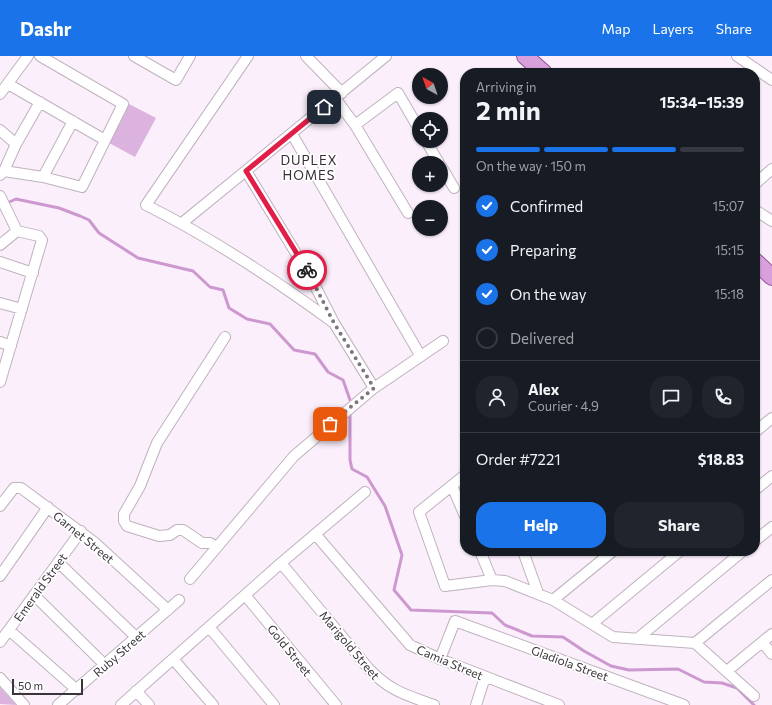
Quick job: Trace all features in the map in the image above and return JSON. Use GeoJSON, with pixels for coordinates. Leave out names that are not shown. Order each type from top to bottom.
{"type":"FeatureCollection","features":[{"type":"Feature","properties":{"kind":"main road"},"geometry":{"type":"LineString","coordinates":[[525,56],[538,68]]}},
{"type":"Feature","properties":{"kind":"main road"},"geometry":{"type":"LineString","coordinates":[[760,266],[772,277]]}},
{"type":"Feature","properties":{"kind":"street"},"geometry":{"type":"LineString","coordinates":[[0,94],[28,56]]}},
{"type":"Feature","properties":{"kind":"street"},"geometry":{"type":"LineString","coordinates":[[40,56],[123,104],[82,186],[43,177],[2,173],[16,144],[40,102]]}},
{"type":"Feature","properties":{"kind":"street"},"geometry":{"type":"LineString","coordinates":[[134,56],[176,80],[190,56]]}},
{"type":"Feature","properties":{"kind":"street"},"geometry":{"type":"LineString","coordinates":[[248,56],[146,205],[182,223],[282,285],[334,323]]}},
{"type":"Feature","properties":{"kind":"street"},"geometry":{"type":"LineString","coordinates":[[306,56],[339,96],[408,213]]}},
{"type":"Feature","properties":{"kind":"street"},"geometry":{"type":"LineString","coordinates":[[182,223],[386,56]]}},
{"type":"Feature","properties":{"kind":"street"},"geometry":{"type":"LineString","coordinates":[[737,56],[754,68]]}},
{"type":"Feature","properties":{"kind":"street"},"geometry":{"type":"LineString","coordinates":[[760,72],[772,80]]}},
{"type":"Feature","properties":{"kind":"street"},"geometry":{"type":"LineString","coordinates":[[8,84],[105,140]]}},
{"type":"Feature","properties":{"kind":"street"},"geometry":{"type":"LineString","coordinates":[[355,125],[398,93],[412,117]]}},
{"type":"Feature","properties":{"kind":"street"},"geometry":{"type":"LineString","coordinates":[[43,177],[73,121]]}},
{"type":"Feature","properties":{"kind":"street"},"geometry":{"type":"LineString","coordinates":[[0,130],[16,144]]}},
{"type":"Feature","properties":{"kind":"street"},"geometry":{"type":"LineString","coordinates":[[292,134],[420,355]]}},
{"type":"Feature","properties":{"kind":"street"},"geometry":{"type":"LineString","coordinates":[[760,180],[772,169]]}},
{"type":"Feature","properties":{"kind":"street"},"geometry":{"type":"LineString","coordinates":[[246,171],[311,278],[334,323],[374,388]]}},
{"type":"Feature","properties":{"kind":"street"},"geometry":{"type":"LineString","coordinates":[[448,178],[454,188]]}},
{"type":"Feature","properties":{"kind":"street"},"geometry":{"type":"LineString","coordinates":[[0,196],[17,231]]}},
{"type":"Feature","properties":{"kind":"street"},"geometry":{"type":"LineString","coordinates":[[760,213],[772,221]]}},
{"type":"Feature","properties":{"kind":"street"},"geometry":{"type":"LineString","coordinates":[[0,381],[34,273],[42,238],[17,231]]}},
{"type":"Feature","properties":{"kind":"street"},"geometry":{"type":"LineString","coordinates":[[0,245],[17,231]]}},
{"type":"Feature","properties":{"kind":"street"},"geometry":{"type":"LineString","coordinates":[[0,262],[34,273]]}},
{"type":"Feature","properties":{"kind":"street"},"geometry":{"type":"LineString","coordinates":[[0,303],[22,309]]}},
{"type":"Feature","properties":{"kind":"street"},"geometry":{"type":"LineString","coordinates":[[217,547],[211,543],[202,543],[183,530],[177,530],[170,535],[159,536],[127,526],[124,521],[124,514],[140,486],[157,443],[225,337]]}},
{"type":"Feature","properties":{"kind":"street"},"geometry":{"type":"LineString","coordinates":[[190,579],[294,456],[374,388],[420,355],[443,341]]}},
{"type":"Feature","properties":{"kind":"street"},"geometry":{"type":"LineString","coordinates":[[0,342],[12,346]]}},
{"type":"Feature","properties":{"kind":"street"},"geometry":{"type":"LineString","coordinates":[[760,428],[772,418]]}},
{"type":"Feature","properties":{"kind":"street"},"geometry":{"type":"LineString","coordinates":[[760,486],[772,476]]}},
{"type":"Feature","properties":{"kind":"street"},"geometry":{"type":"LineString","coordinates":[[460,479],[419,512],[445,586],[492,580],[504,581],[553,600],[613,637],[695,644],[754,696]]}},
{"type":"Feature","properties":{"kind":"street"},"geometry":{"type":"LineString","coordinates":[[452,486],[460,504]]}},
{"type":"Feature","properties":{"kind":"street","name":"Garnet Street"},"geometry":{"type":"LineString","coordinates":[[0,506],[12,490],[16,487],[21,488],[80,531],[168,610]]}},
{"type":"Feature","properties":{"kind":"street"},"geometry":{"type":"LineString","coordinates":[[121,705],[281,563],[316,535],[365,492]]}},
{"type":"Feature","properties":{"kind":"street"},"geometry":{"type":"LineString","coordinates":[[0,576],[48,507]]}},
{"type":"Feature","properties":{"kind":"street"},"geometry":{"type":"LineString","coordinates":[[760,537],[772,527]]}},
{"type":"Feature","properties":{"kind":"street","name":"Emerald Street"},"geometry":{"type":"LineString","coordinates":[[0,642],[80,531]]}},
{"type":"Feature","properties":{"kind":"street","name":"Camia Street"},"geometry":{"type":"LineString","coordinates":[[316,535],[410,645],[440,659],[559,705]]}},
{"type":"Feature","properties":{"kind":"street"},"geometry":{"type":"LineString","coordinates":[[482,556],[492,580]]}},
{"type":"Feature","properties":{"kind":"street"},"geometry":{"type":"LineString","coordinates":[[525,556],[538,593]]}},
{"type":"Feature","properties":{"kind":"street"},"geometry":{"type":"LineString","coordinates":[[553,600],[607,556]]}},
{"type":"Feature","properties":{"kind":"street"},"geometry":{"type":"LineString","coordinates":[[592,624],[674,556]]}},
{"type":"Feature","properties":{"kind":"street"},"geometry":{"type":"LineString","coordinates":[[636,639],[737,556]]}},
{"type":"Feature","properties":{"kind":"street"},"geometry":{"type":"LineString","coordinates":[[58,562],[136,637]]}},
{"type":"Feature","properties":{"kind":"street","name":"Marigold Street"},"geometry":{"type":"LineString","coordinates":[[281,563],[369,669],[385,685],[397,692],[434,705]]}},
{"type":"Feature","properties":{"kind":"street"},"geometry":{"type":"LineString","coordinates":[[695,644],[772,580]]}},
{"type":"Feature","properties":{"kind":"street"},"geometry":{"type":"LineString","coordinates":[[34,595],[105,665]]}},
{"type":"Feature","properties":{"kind":"street","name":"Gold Street"},"geometry":{"type":"LineString","coordinates":[[245,595],[336,705]]}},
{"type":"Feature","properties":{"kind":"street","name":"Ruby Street"},"geometry":{"type":"LineString","coordinates":[[58,705],[179,600]]}},
{"type":"Feature","properties":{"kind":"street","name":"Gladiola Street"},"geometry":{"type":"LineString","coordinates":[[440,659],[455,621],[684,705]]}},
{"type":"Feature","properties":{"kind":"street"},"geometry":{"type":"LineString","coordinates":[[209,627],[274,705]]}},
{"type":"Feature","properties":{"kind":"street"},"geometry":{"type":"LineString","coordinates":[[9,630],[77,690]]}},
{"type":"Feature","properties":{"kind":"street"},"geometry":{"type":"LineString","coordinates":[[727,671],[772,634]]}},
{"type":"Feature","properties":{"kind":"street"},"geometry":{"type":"LineString","coordinates":[[762,642],[772,654]]}},
{"type":"Feature","properties":{"kind":"street"},"geometry":{"type":"LineString","coordinates":[[173,659],[213,705]]}},
{"type":"Feature","properties":{"kind":"street"},"geometry":{"type":"LineString","coordinates":[[476,705],[486,677]]}},
{"type":"Feature","properties":{"kind":"street"},"geometry":{"type":"LineString","coordinates":[[0,678],[24,705]]}},
{"type":"Feature","properties":{"kind":"street"},"geometry":{"type":"LineString","coordinates":[[136,691],[149,705]]}},
{"type":"Feature","properties":{"kind":"shaded area"},"geometry":{"type":"Polygon","coordinates":[[[129,104],[156,118],[135,157],[109,143],[129,104]]]}},
{"type":"Feature","properties":{"kind":"shaded area"},"geometry":{"type":"Polygon","coordinates":[[[0,687],[16,705],[0,704],[0,687]]]}},
{"type":"Feature","properties":{"kind":"waterway"},"geometry":{"type":"LineString","coordinates":[[5,204],[16,199],[59,208],[89,220],[99,233],[138,258],[193,271],[210,287],[223,290],[229,308],[247,319],[270,324],[294,350],[315,354],[328,372],[343,380],[350,400]]}},
{"type":"Feature","properties":{"kind":"waterway"},"geometry":{"type":"LineString","coordinates":[[350,414],[350,460],[352,469],[367,477],[385,506],[402,555],[394,590],[411,610],[492,613],[505,625],[532,636],[563,637],[611,666],[629,670],[678,669],[704,682],[722,683],[737,688],[754,705]]}},
{"type":"Feature","properties":{"kind":"way so far"},"geometry":{"type":"LineString","coordinates":[[307,270],[334,323],[374,388],[330,424]]}},
{"type":"Feature","properties":{"kind":"district","name":"DUPLEX HOMES"},"geometry":{"type":"Point","coordinates":[309,168]}},
{"type":"Feature","properties":{"kind":"route"},"geometry":{"type":"LineString","coordinates":[[307,270],[246,171],[324,107]]}}]}
